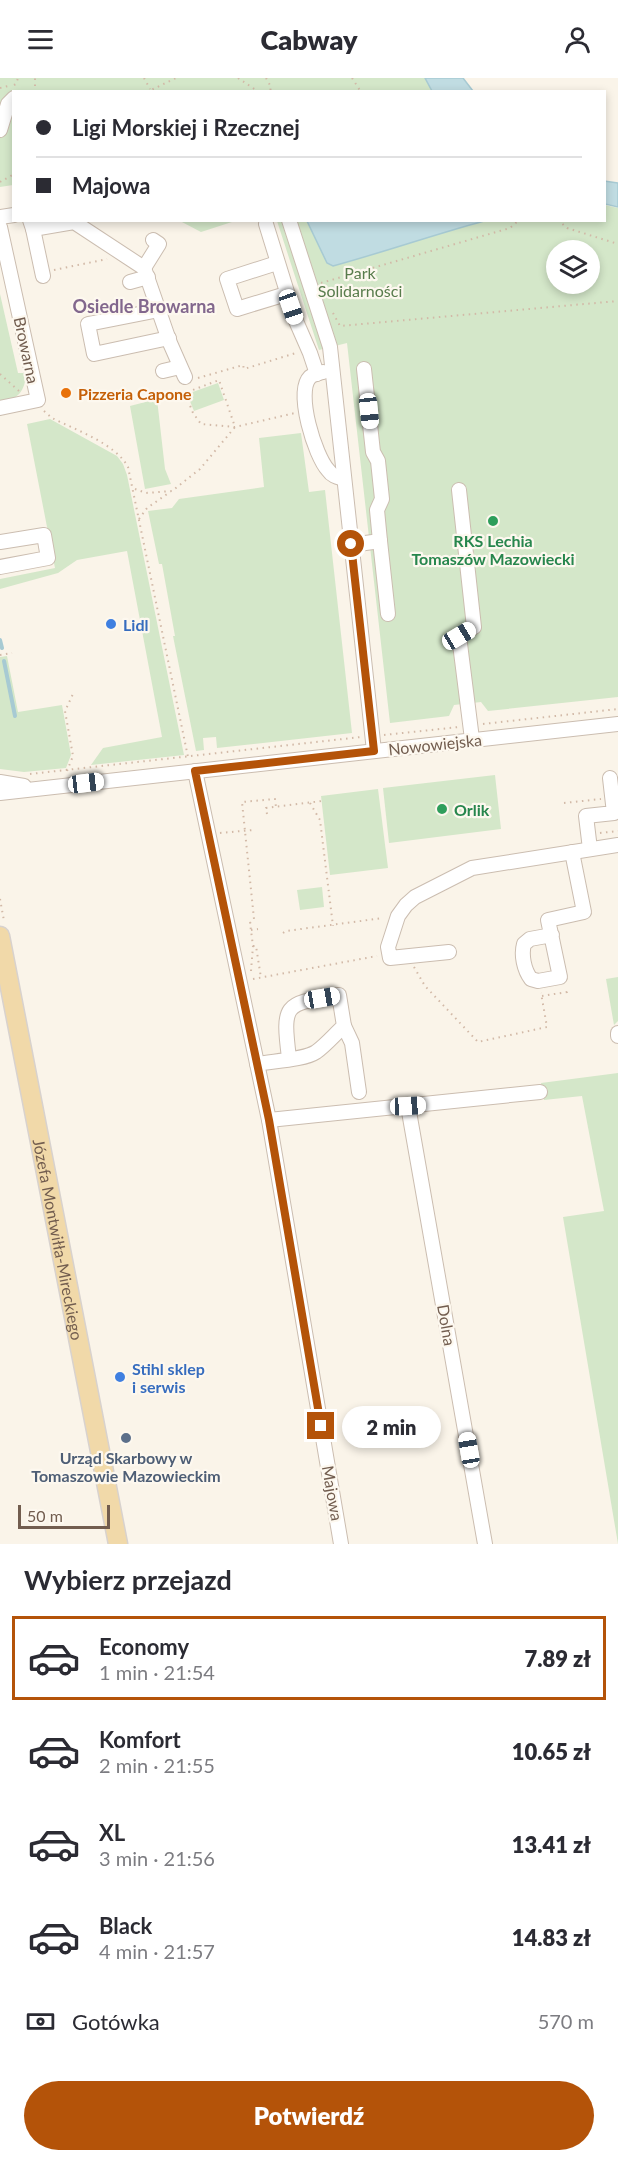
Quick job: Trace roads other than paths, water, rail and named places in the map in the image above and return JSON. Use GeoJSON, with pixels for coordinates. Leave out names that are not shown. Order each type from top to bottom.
{"type":"FeatureCollection","features":[{"type":"Feature","properties":{"kind":"main road","name":"Józefa Montwiłła-Mireckiego"},"geometry":{"type":"LineString","coordinates":[[0,936],[118,1544]]}},
{"type":"Feature","properties":{"kind":"street"},"geometry":{"type":"LineString","coordinates":[[1,120],[12,100]]}},
{"type":"Feature","properties":{"kind":"street"},"geometry":{"type":"LineString","coordinates":[[43,274],[32,225],[74,222],[146,272],[183,372],[163,371]]}},
{"type":"Feature","properties":{"kind":"street"},"geometry":{"type":"LineString","coordinates":[[290,222],[330,347],[324,372]]}},
{"type":"Feature","properties":{"kind":"street","name":"Browarna"},"geometry":{"type":"LineString","coordinates":[[0,227],[38,400],[0,408]]}},
{"type":"Feature","properties":{"kind":"street"},"geometry":{"type":"LineString","coordinates":[[266,232],[286,294],[324,372],[344,479],[374,751]]}},
{"type":"Feature","properties":{"kind":"street"},"geometry":{"type":"LineString","coordinates":[[130,282],[146,272],[159,244],[153,240]]}},
{"type":"Feature","properties":{"kind":"street"},"geometry":{"type":"LineString","coordinates":[[277,263],[227,279],[237,309],[286,294]]}},
{"type":"Feature","properties":{"kind":"street"},"geometry":{"type":"LineString","coordinates":[[159,310],[88,324],[94,354],[169,338]]}},
{"type":"Feature","properties":{"kind":"street"},"geometry":{"type":"LineString","coordinates":[[364,369],[373,452],[378,461],[382,500],[377,510],[388,614]]}},
{"type":"Feature","properties":{"kind":"street"},"geometry":{"type":"LineString","coordinates":[[324,372],[311,377],[306,383],[307,411],[315,449],[322,464],[332,475],[344,479]]}},
{"type":"Feature","properties":{"kind":"street"},"geometry":{"type":"LineString","coordinates":[[459,490],[474,627],[459,636],[472,732]]}},
{"type":"Feature","properties":{"kind":"street"},"geometry":{"type":"LineString","coordinates":[[0,542],[44,535],[48,558],[0,567]]}},
{"type":"Feature","properties":{"kind":"street"},"geometry":{"type":"LineString","coordinates":[[351,544],[380,541]]}},
{"type":"Feature","properties":{"kind":"street","name":"Nowowiejska"},"geometry":{"type":"LineString","coordinates":[[0,793],[374,751],[472,732],[618,724]]}},
{"type":"Feature","properties":{"kind":"street","name":"Majowa"},"geometry":{"type":"LineString","coordinates":[[195,771],[269,1120],[341,1544]]}},
{"type":"Feature","properties":{"kind":"street"},"geometry":{"type":"LineString","coordinates":[[590,849],[586,816],[614,813],[610,778]]}},
{"type":"Feature","properties":{"kind":"street","name":"Nowowiejska"},"geometry":{"type":"LineString","coordinates":[[0,782],[38,788]]}},
{"type":"Feature","properties":{"kind":"street"},"geometry":{"type":"LineString","coordinates":[[449,952],[390,958],[388,947],[398,916],[405,905],[415,897],[472,868],[618,845]]}},
{"type":"Feature","properties":{"kind":"street"},"geometry":{"type":"LineString","coordinates":[[552,935],[530,939],[524,944],[522,951],[527,974],[531,979],[538,981],[560,977],[552,935],[549,920],[584,912],[572,852]]}},
{"type":"Feature","properties":{"kind":"street"},"geometry":{"type":"LineString","coordinates":[[290,1058],[285,1025],[294,1005],[339,995],[344,1026],[352,1043],[359,1092]]}},
{"type":"Feature","properties":{"kind":"street"},"geometry":{"type":"LineString","coordinates":[[256,1064],[316,1052],[344,1026]]}},
{"type":"Feature","properties":{"kind":"street"},"geometry":{"type":"LineString","coordinates":[[269,1120],[540,1092]]}},
{"type":"Feature","properties":{"kind":"street","name":"Dolna"},"geometry":{"type":"LineString","coordinates":[[408,1106],[485,1544]]}},
{"type":"Feature","properties":{"kind":"water"},"geometry":{"type":"Polygon","coordinates":[[[425,78],[463,78],[472,90],[431,90],[425,78]]]}},
{"type":"Feature","properties":{"kind":"water"},"geometry":{"type":"Polygon","coordinates":[[[606,181],[618,183],[618,207],[606,204],[606,181]]]}},
{"type":"Feature","properties":{"kind":"water"},"geometry":{"type":"Polygon","coordinates":[[[308,222],[481,222],[333,266],[327,263],[308,222]]]}},
{"type":"Feature","properties":{"kind":"waterway"},"geometry":{"type":"LineString","coordinates":[[0,640],[2,648]]}},
{"type":"Feature","properties":{"kind":"waterway"},"geometry":{"type":"LineString","coordinates":[[4,661],[15,716]]}},
{"type":"Feature","properties":{"kind":"place","name":"Pizzeria Capone"},"geometry":{"type":"Point","coordinates":[66,393]}},
{"type":"Feature","properties":{"kind":"place","name":"RKS Lechia Tomaszów Mazowiecki"},"geometry":{"type":"Point","coordinates":[493,521]}},
{"type":"Feature","properties":{"kind":"place","name":"Lidl"},"geometry":{"type":"Point","coordinates":[111,624]}},
{"type":"Feature","properties":{"kind":"place","name":"Orlik"},"geometry":{"type":"Point","coordinates":[442,809]}},
{"type":"Feature","properties":{"kind":"place","name":"Stihl sklep i serwis"},"geometry":{"type":"Point","coordinates":[120,1377]}},
{"type":"Feature","properties":{"kind":"place","name":"Urząd Skarbowy w Tomaszowie Mazowieckim"},"geometry":{"type":"Point","coordinates":[126,1438]}},
{"type":"Feature","properties":{"kind":"district","name":"Osiedle Browarna"},"geometry":{"type":"Point","coordinates":[144,306]}},
{"type":"Feature","properties":{"kind":"park label","name":"Park Solidarności"},"geometry":{"type":"Point","coordinates":[360,281]}}]}
